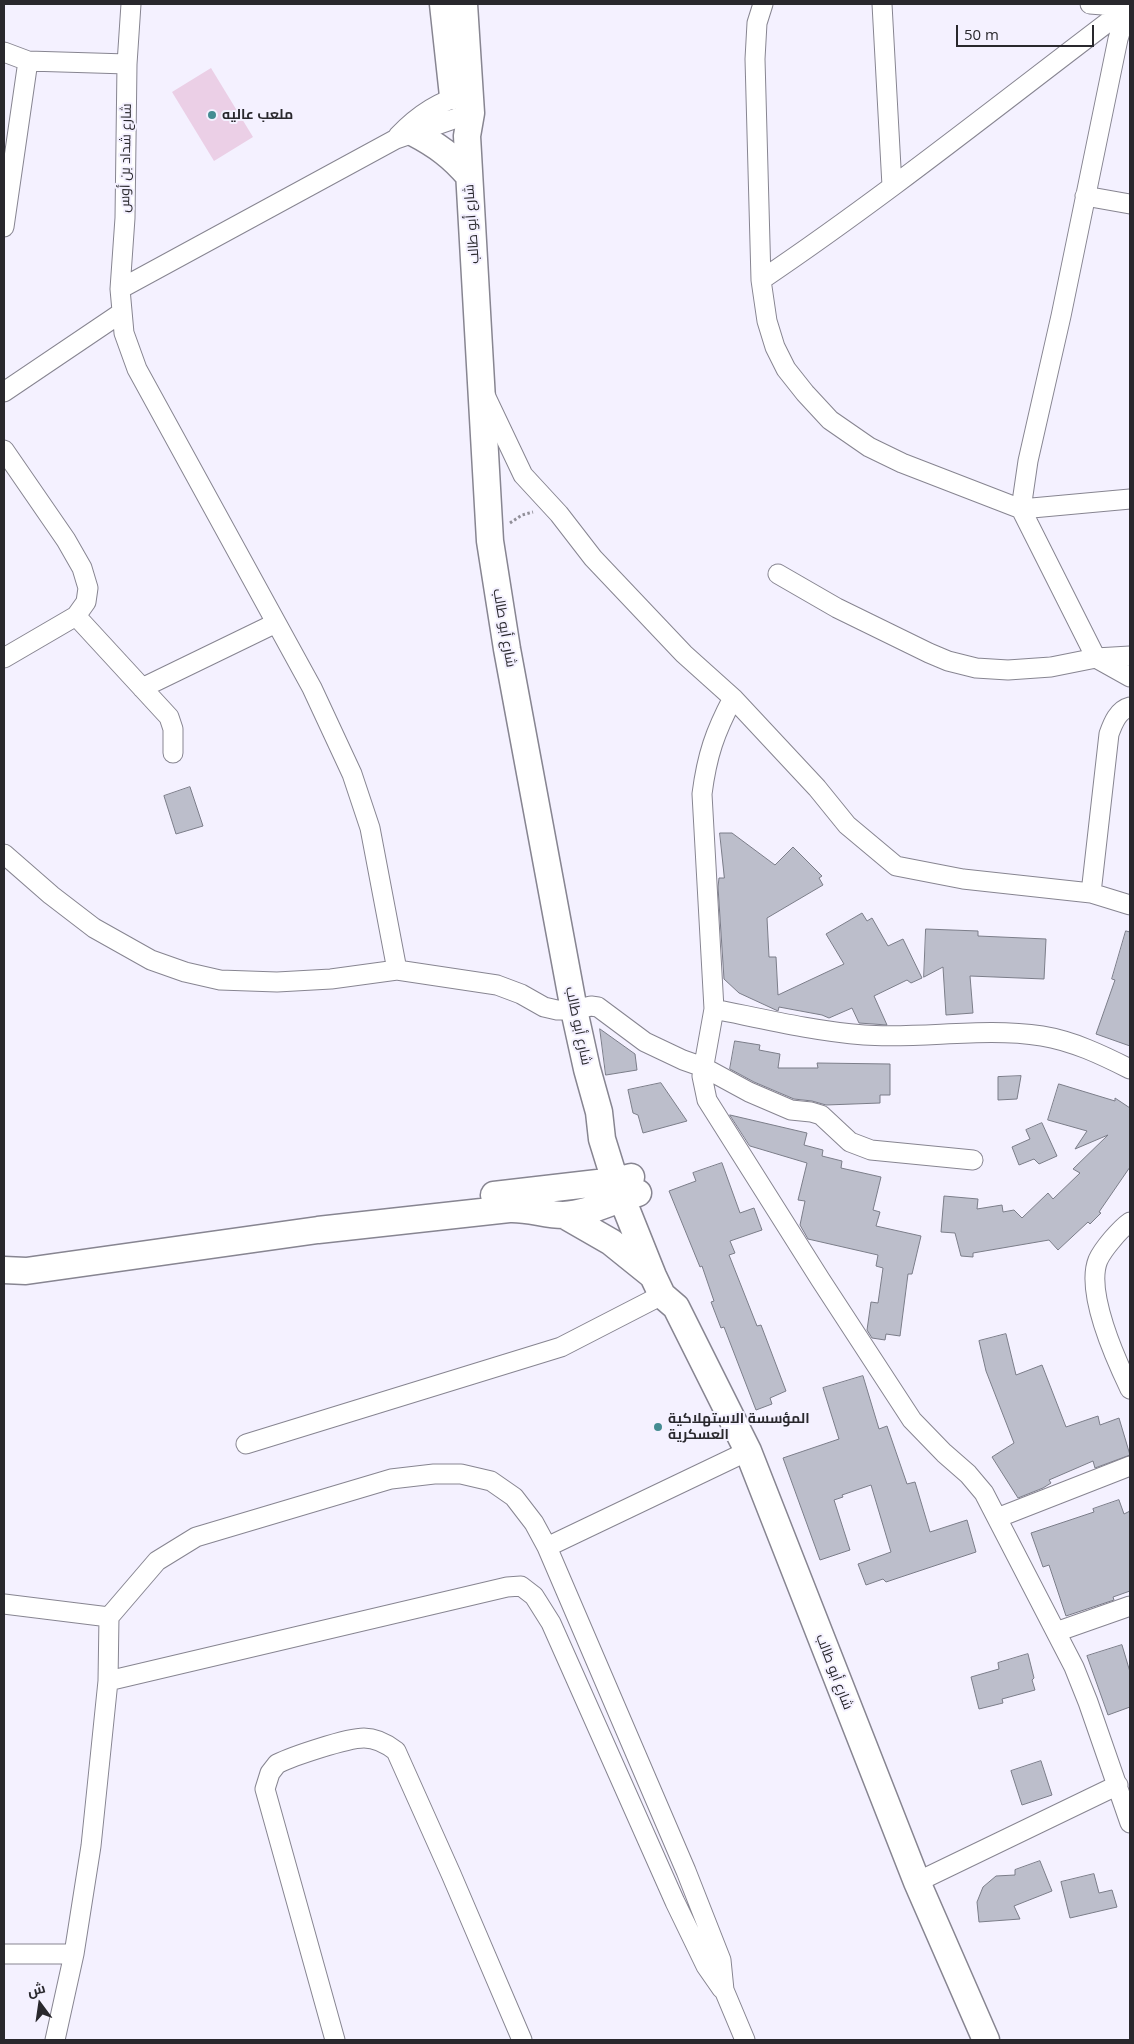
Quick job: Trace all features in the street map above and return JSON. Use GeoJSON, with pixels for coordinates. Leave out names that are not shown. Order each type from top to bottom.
{"type":"FeatureCollection","features":[{"type":"Feature","properties":{"kind":"street","name":"شارع شداد بن أوس"},"geometry":{"type":"LineString","coordinates":[[131,4],[127,64],[125,218],[120,289],[124,332],[137,369],[312,688],[333,732],[362,803],[370,828],[397,970]]}},
{"type":"Feature","properties":{"kind":"street","name":"شارع أبو طالب"},"geometry":{"type":"LineString","coordinates":[[443,4],[463,112],[469,176],[490,541],[507,649],[574,1010],[587,1069],[599,1112],[614,1135],[627,1187],[664,1293],[748,1451],[917,1882],[986,2040]]}},
{"type":"Feature","properties":{"kind":"street","name":"شارع أبو طالب"},"geometry":{"type":"LineString","coordinates":[[463,112],[464,4]]}},
{"type":"Feature","properties":{"kind":"street"},"geometry":{"type":"LineString","coordinates":[[763,4],[757,23],[755,59],[761,280],[767,321],[775,347],[786,369],[830,420],[869,447],[902,463],[1021,509],[1130,499]]}},
{"type":"Feature","properties":{"kind":"street"},"geometry":{"type":"LineString","coordinates":[[882,4],[892,186]]}},
{"type":"Feature","properties":{"kind":"street"},"geometry":{"type":"LineString","coordinates":[[1090,4],[1129,6]]}},
{"type":"Feature","properties":{"kind":"street"},"geometry":{"type":"LineString","coordinates":[[761,280],[811,246],[892,186],[1129,6]]}},
{"type":"Feature","properties":{"kind":"street"},"geometry":{"type":"LineString","coordinates":[[1129,6],[1124,41],[1085,196],[1061,316],[1028,461],[1021,509],[1096,658],[1130,677]]}},
{"type":"Feature","properties":{"kind":"street"},"geometry":{"type":"LineString","coordinates":[[4,52],[28,62],[127,64]]}},
{"type":"Feature","properties":{"kind":"street"},"geometry":{"type":"LineString","coordinates":[[4,227],[28,62]]}},
{"type":"Feature","properties":{"kind":"street"},"geometry":{"type":"LineString","coordinates":[[120,289],[405,136],[411,123],[424,113],[463,112]]}},
{"type":"Feature","properties":{"kind":"street"},"geometry":{"type":"LineString","coordinates":[[405,136],[443,150],[454,158],[469,176]]}},
{"type":"Feature","properties":{"kind":"street"},"geometry":{"type":"LineString","coordinates":[[1085,196],[1130,204]]}},
{"type":"Feature","properties":{"kind":"street"},"geometry":{"type":"LineString","coordinates":[[4,392],[121,313]]}},
{"type":"Feature","properties":{"kind":"street"},"geometry":{"type":"LineString","coordinates":[[481,387],[519,468],[559,514],[593,558],[684,654],[733,698],[817,788],[847,825],[896,866],[963,879],[1091,892],[1130,905]]}},
{"type":"Feature","properties":{"kind":"street"},"geometry":{"type":"LineString","coordinates":[[4,450],[66,540],[82,568],[88,588],[88,595],[83,607],[76,616],[4,658]]}},
{"type":"Feature","properties":{"kind":"street"},"geometry":{"type":"LineString","coordinates":[[778,574],[837,608],[948,661],[976,668],[1008,670],[1052,666],[1096,658],[1130,656]]}},
{"type":"Feature","properties":{"kind":"street"},"geometry":{"type":"LineString","coordinates":[[76,616],[169,717],[173,729],[174,752]]}},
{"type":"Feature","properties":{"kind":"street"},"geometry":{"type":"LineString","coordinates":[[142,688],[276,623]]}},
{"type":"Feature","properties":{"kind":"street"},"geometry":{"type":"LineString","coordinates":[[733,698],[712,741],[706,763],[702,794],[714,1009],[702,1076],[707,1100],[825,1287],[912,1420],[925,1435],[978,1484],[1071,1660],[1088,1702],[1130,1823]]}},
{"type":"Feature","properties":{"kind":"street"},"geometry":{"type":"LineString","coordinates":[[1091,892],[1109,734],[1119,714],[1130,707]]}},
{"type":"Feature","properties":{"kind":"street"},"geometry":{"type":"LineString","coordinates":[[4,854],[51,895],[94,928],[151,960],[185,972],[220,980],[277,982],[331,979],[397,970],[497,985],[557,1010],[574,1010],[583,1006],[598,1007],[645,1042],[703,1067],[748,1092],[791,1110],[821,1115],[850,1142],[872,1150],[973,1160]]}},
{"type":"Feature","properties":{"kind":"street"},"geometry":{"type":"LineString","coordinates":[[714,1009],[810,1028],[864,1035],[914,1036],[965,1033],[1041,1036],[1101,1054],[1130,1069]]}},
{"type":"Feature","properties":{"kind":"street"},"geometry":{"type":"LineString","coordinates":[[4,1270],[26,1272],[318,1230],[509,1209],[564,1214],[596,1208],[627,1187]]}},
{"type":"Feature","properties":{"kind":"street"},"geometry":{"type":"LineString","coordinates":[[4,1255],[33,1255],[316,1216],[627,1187]]}},
{"type":"Feature","properties":{"kind":"street","name":"شارع أبو طالب"},"geometry":{"type":"LineString","coordinates":[[627,1187],[677,1290],[664,1293]]}},
{"type":"Feature","properties":{"kind":"street"},"geometry":{"type":"LineString","coordinates":[[246,1444],[460,1380],[561,1347],[664,1293],[611,1242],[564,1214]]}},
{"type":"Feature","properties":{"kind":"street"},"geometry":{"type":"LineString","coordinates":[[1130,1222],[1122,1228],[1098,1261],[1095,1288],[1101,1318],[1130,1389]]}},
{"type":"Feature","properties":{"kind":"street"},"geometry":{"type":"LineString","coordinates":[[547,1547],[748,1451]]}},
{"type":"Feature","properties":{"kind":"street"},"geometry":{"type":"LineString","coordinates":[[997,1518],[1130,1466]]}},
{"type":"Feature","properties":{"kind":"street"},"geometry":{"type":"LineString","coordinates":[[55,2040],[74,1954],[100,1776],[108,1681],[109,1617],[157,1561],[196,1537],[391,1479],[412,1476],[461,1474],[490,1481],[514,1497],[534,1523],[547,1547],[692,1885],[721,1960],[724,1990]]}},
{"type":"Feature","properties":{"kind":"street"},"geometry":{"type":"LineString","coordinates":[[108,1681],[507,1587],[521,1586],[534,1596],[551,1623],[675,1902],[706,1966],[724,1990],[745,2040]]}},
{"type":"Feature","properties":{"kind":"street"},"geometry":{"type":"LineString","coordinates":[[4,1604],[109,1617]]}},
{"type":"Feature","properties":{"kind":"street"},"geometry":{"type":"LineString","coordinates":[[1056,1632],[1130,1606]]}},
{"type":"Feature","properties":{"kind":"street"},"geometry":{"type":"LineString","coordinates":[[335,2040],[265,1789],[270,1773],[277,1764],[351,1739],[364,1738],[387,1744],[396,1751],[522,2040]]}},
{"type":"Feature","properties":{"kind":"street"},"geometry":{"type":"LineString","coordinates":[[917,1882],[1118,1785]]}},
{"type":"Feature","properties":{"kind":"street"},"geometry":{"type":"LineString","coordinates":[[4,1954],[74,1954]]}},
{"type":"Feature","properties":{"kind":"path"},"geometry":{"type":"LineString","coordinates":[[490,541],[508,524],[522,515],[535,512],[559,514]]}},
{"type":"Feature","properties":{"kind":"shaded area","name":"ملعب عاليه"},"geometry":{"type":"Polygon","coordinates":[[[211,68],[253,137],[214,161],[172,92],[211,68]]]}},
{"type":"Feature","properties":{"kind":"building"},"geometry":{"type":"Polygon","coordinates":[[[190,787],[203,826],[176,834],[164,796],[190,787]]]}},
{"type":"Feature","properties":{"kind":"building"},"geometry":{"type":"Polygon","coordinates":[[[720,833],[732,833],[775,865],[793,847],[822,876],[819,878],[823,885],[767,918],[769,957],[776,957],[778,995],[844,964],[826,934],[862,913],[867,921],[872,918],[888,946],[903,939],[922,978],[911,983],[907,980],[874,996],[887,1025],[859,1023],[852,1008],[829,1018],[779,1007],[778,1011],[739,993],[724,979],[718,887],[719,878],[724,878],[720,833]]]}},
{"type":"Feature","properties":{"kind":"building"},"geometry":{"type":"Polygon","coordinates":[[[926,929],[978,931],[978,936],[1046,939],[1044,979],[970,976],[973,1013],[946,1015],[943,967],[924,977],[926,929]]]}},
{"type":"Feature","properties":{"kind":"building"},"geometry":{"type":"Polygon","coordinates":[[[1126,931],[1130,932],[1130,1046],[1096,1034],[1115,980],[1112,979],[1126,931]]]}},
{"type":"Feature","properties":{"kind":"building"},"geometry":{"type":"Polygon","coordinates":[[[600,1029],[635,1054],[637,1070],[606,1075],[600,1029]]]}},
{"type":"Feature","properties":{"kind":"building"},"geometry":{"type":"Polygon","coordinates":[[[735,1041],[760,1045],[759,1050],[780,1054],[778,1068],[818,1068],[817,1063],[890,1064],[890,1095],[880,1095],[880,1103],[826,1105],[794,1099],[754,1082],[730,1069],[735,1041]]]}},
{"type":"Feature","properties":{"kind":"building"},"geometry":{"type":"Polygon","coordinates":[[[1021,1076],[1017,1099],[998,1100],[998,1077],[1021,1076]]]}},
{"type":"Feature","properties":{"kind":"building"},"geometry":{"type":"Polygon","coordinates":[[[661,1083],[687,1121],[643,1133],[638,1115],[633,1113],[628,1090],[661,1083]]]}},
{"type":"Feature","properties":{"kind":"building"},"geometry":{"type":"Polygon","coordinates":[[[1059,1084],[1115,1101],[1115,1098],[1130,1108],[1130,1167],[1099,1212],[1101,1213],[1090,1224],[1088,1222],[1058,1250],[1049,1240],[973,1253],[973,1257],[961,1256],[955,1233],[941,1232],[944,1196],[978,1199],[977,1209],[1002,1205],[1003,1212],[1014,1210],[1022,1218],[1048,1193],[1053,1199],[1080,1173],[1073,1169],[1108,1135],[1075,1149],[1087,1131],[1048,1120],[1059,1084]]]}},
{"type":"Feature","properties":{"kind":"building"},"geometry":{"type":"Polygon","coordinates":[[[730,1115],[807,1133],[804,1145],[823,1150],[822,1156],[842,1161],[841,1168],[881,1177],[873,1210],[880,1212],[876,1226],[921,1236],[912,1274],[908,1274],[900,1336],[886,1334],[885,1340],[872,1338],[867,1330],[871,1302],[878,1303],[883,1268],[876,1266],[878,1255],[808,1239],[800,1225],[805,1201],[798,1200],[807,1163],[750,1146],[730,1115]]]}},
{"type":"Feature","properties":{"kind":"building"},"geometry":{"type":"Polygon","coordinates":[[[1042,1123],[1057,1156],[1039,1164],[1034,1159],[1019,1165],[1012,1147],[1030,1139],[1026,1130],[1042,1123]]]}},
{"type":"Feature","properties":{"kind":"building"},"geometry":{"type":"Polygon","coordinates":[[[722,1163],[740,1213],[754,1208],[762,1230],[730,1241],[735,1253],[729,1255],[757,1326],[761,1325],[786,1391],[770,1398],[772,1404],[756,1410],[724,1327],[721,1328],[711,1302],[714,1301],[702,1266],[700,1267],[669,1191],[696,1181],[693,1173],[722,1163]]]}},
{"type":"Feature","properties":{"kind":"building"},"geometry":{"type":"Polygon","coordinates":[[[1006,1334],[1016,1375],[1042,1365],[1066,1427],[1098,1416],[1100,1425],[1119,1418],[1130,1455],[1095,1468],[1093,1461],[1049,1480],[1051,1483],[1043,1488],[1018,1498],[992,1457],[1014,1443],[986,1371],[979,1341],[1006,1334]]]}},
{"type":"Feature","properties":{"kind":"building"},"geometry":{"type":"Polygon","coordinates":[[[863,1376],[879,1429],[887,1426],[907,1484],[915,1482],[930,1532],[967,1520],[976,1552],[886,1582],[883,1579],[866,1585],[858,1564],[891,1552],[871,1485],[842,1495],[843,1497],[834,1500],[850,1550],[820,1560],[783,1458],[839,1439],[823,1388],[863,1376]]]}},
{"type":"Feature","properties":{"kind":"building"},"geometry":{"type":"Polygon","coordinates":[[[1119,1500],[1124,1514],[1130,1511],[1130,1591],[1113,1597],[1114,1600],[1066,1616],[1049,1565],[1043,1567],[1031,1533],[1094,1512],[1093,1509],[1119,1500]]]}},
{"type":"Feature","properties":{"kind":"building"},"geometry":{"type":"Polygon","coordinates":[[[1122,1645],[1130,1672],[1130,1707],[1108,1715],[1087,1656],[1122,1645]]]}},
{"type":"Feature","properties":{"kind":"building"},"geometry":{"type":"Polygon","coordinates":[[[1028,1654],[1035,1690],[1002,1699],[1003,1703],[979,1709],[971,1677],[999,1669],[998,1663],[1028,1654]]]}},
{"type":"Feature","properties":{"kind":"building"},"geometry":{"type":"Polygon","coordinates":[[[1041,1761],[1052,1795],[1022,1805],[1011,1771],[1041,1761]]]}},
{"type":"Feature","properties":{"kind":"building"},"geometry":{"type":"Polygon","coordinates":[[[1040,1861],[1052,1891],[1014,1906],[1020,1919],[979,1922],[977,1902],[983,1887],[996,1876],[1015,1875],[1015,1870],[1040,1861]]]}},
{"type":"Feature","properties":{"kind":"building"},"geometry":{"type":"Polygon","coordinates":[[[1094,1874],[1099,1893],[1112,1890],[1117,1907],[1070,1918],[1061,1882],[1094,1874]]]}},
{"type":"Feature","properties":{"kind":"place","name":"ملعب عاليه"},"geometry":{"type":"Point","coordinates":[212,115]}},
{"type":"Feature","properties":{"kind":"place","name":"المؤسسة الاستهلاكية العسكرية"},"geometry":{"type":"Point","coordinates":[658,1427]}}]}
